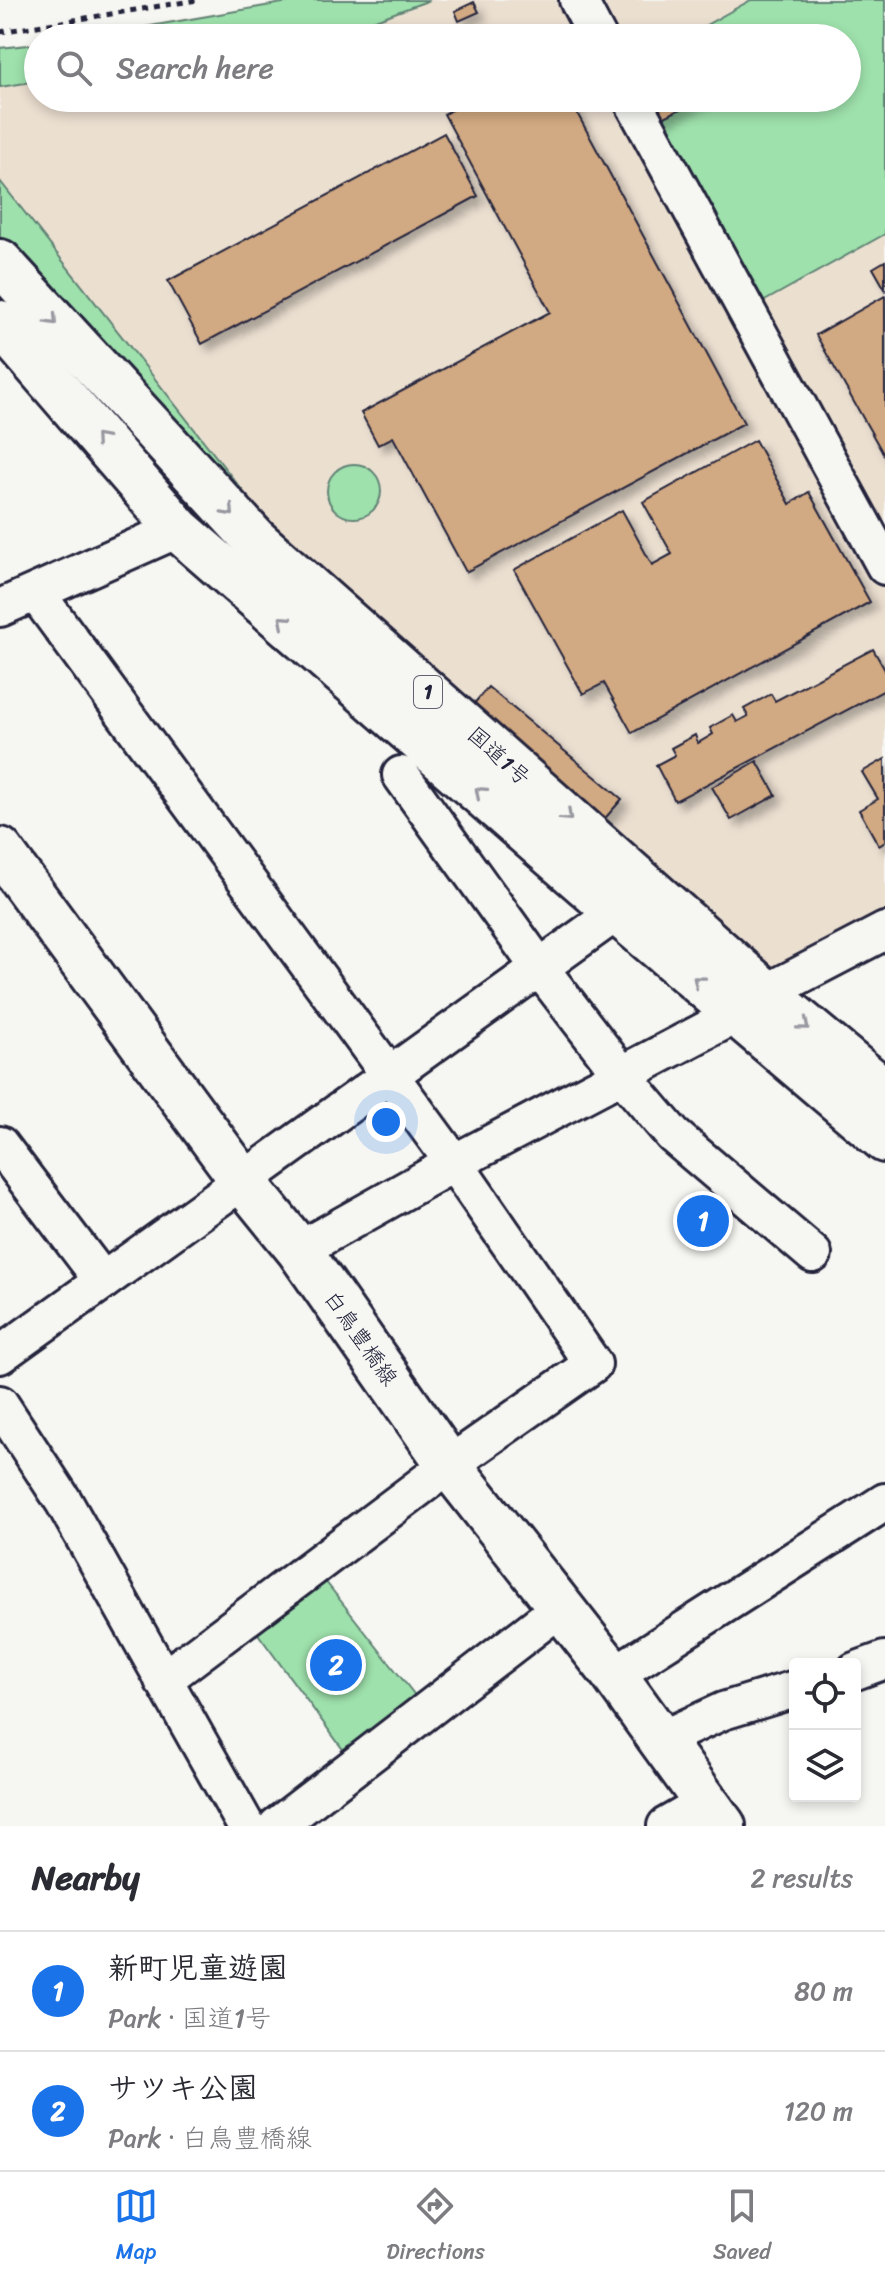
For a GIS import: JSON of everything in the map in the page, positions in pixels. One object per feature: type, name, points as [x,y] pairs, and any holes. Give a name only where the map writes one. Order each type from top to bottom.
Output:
[{"type":"main road","name":"国道1号","points":[[0,262],[255,540],[752,1003],[885,1140]]},
{"type":"main road","name":"国道1号","points":[[0,323],[178,529],[617,912],[885,1092]]},
{"type":"main road","name":"白鳥豊橋線","points":[[0,850],[243,1181],[299,1250],[449,1465],[614,1675],[714,1815]]},
{"type":"street","points":[[578,0],[591,24]]},
{"type":"street","points":[[639,112],[885,566]]},
{"type":"street","points":[[0,608],[178,529]]},
{"type":"street","points":[[36,593],[454,1163],[593,1364],[449,1465],[163,1680]]},
{"type":"street","points":[[401,775],[539,967],[622,1075],[673,1135],[813,1254]]},
{"type":"street","points":[[0,1355],[617,912]]},
{"type":"street","points":[[299,1250],[885,931]]},
{"type":"street","points":[[0,1145],[103,1281]]},
{"type":"street","points":[[4,1419],[64,1502],[246,1826]]},
{"type":"street","points":[[614,1675],[885,1502]]},
{"type":"street","points":[[277,1826],[560,1608]]},
{"type":"street","points":[[861,1669],[885,1660]]},
{"type":"street","points":[[662,1739],[723,1711],[789,1691]]},
{"type":"street","points":[[666,1826],[714,1815]]},
{"type":"path","points":[[49,24],[197,0]]},
{"type":"path","points":[[0,32],[24,28]]},
{"type":"shaded area","points":[[292,0],[885,0],[885,920],[774,978],[240,504],[0,238],[0,47],[24,44],[24,112],[861,112],[861,24],[154,24]]},
{"type":"green space","points":[[300,0],[430,0],[364,24],[162,24]]},
{"type":"green space","points":[[751,0],[885,0],[885,234],[761,303],[654,112],[861,112],[861,24],[708,24]]},
{"type":"green space","points":[[24,45],[24,83],[0,87],[0,48]]},
{"type":"green space","points":[[0,181],[253,504],[246,509],[0,237]]},
{"type":"green space","points":[[354,464],[373,472],[381,491],[373,510],[354,518],[335,510],[327,491],[335,472]]},
{"type":"green space","points":[[322,1577],[421,1703],[350,1759],[253,1627]]},
{"type":"building","points":[[474,2],[479,12],[459,21],[455,11]]},
{"type":"building","points":[[577,112],[744,423],[466,572],[393,437],[378,445],[361,413],[550,312],[444,114]]},
{"type":"building","points":[[655,112],[675,112],[659,120]]},
{"type":"building","points":[[444,133],[478,196],[202,344],[168,281]]},
{"type":"building","points":[[885,261],[885,289],[873,268]]},
{"type":"building","points":[[885,296],[885,457],[816,335]]},
{"type":"building","points":[[755,440],[790,504],[809,492],[870,602],[632,733],[604,683],[583,694],[514,570],[622,510],[652,565],[672,554],[643,502]]},
{"type":"building","points":[[873,649],[885,670],[885,690],[675,801],[656,765],[675,755],[671,748],[695,735],[698,743],[713,734],[710,728],[733,715],[737,722],[748,716],[744,709],[771,694],[775,701]]},
{"type":"building","points":[[488,687],[622,799],[600,824],[467,712]]},
{"type":"building","points":[[885,759],[885,842],[879,846],[859,810],[878,799],[862,772]]},
{"type":"building","points":[[757,761],[776,795],[731,820],[712,787]]},
{"type":"place","name":"新町児童遊園","points":[[703,1221]]},
{"type":"place","name":"サツキ公園","points":[[336,1665]]}]
